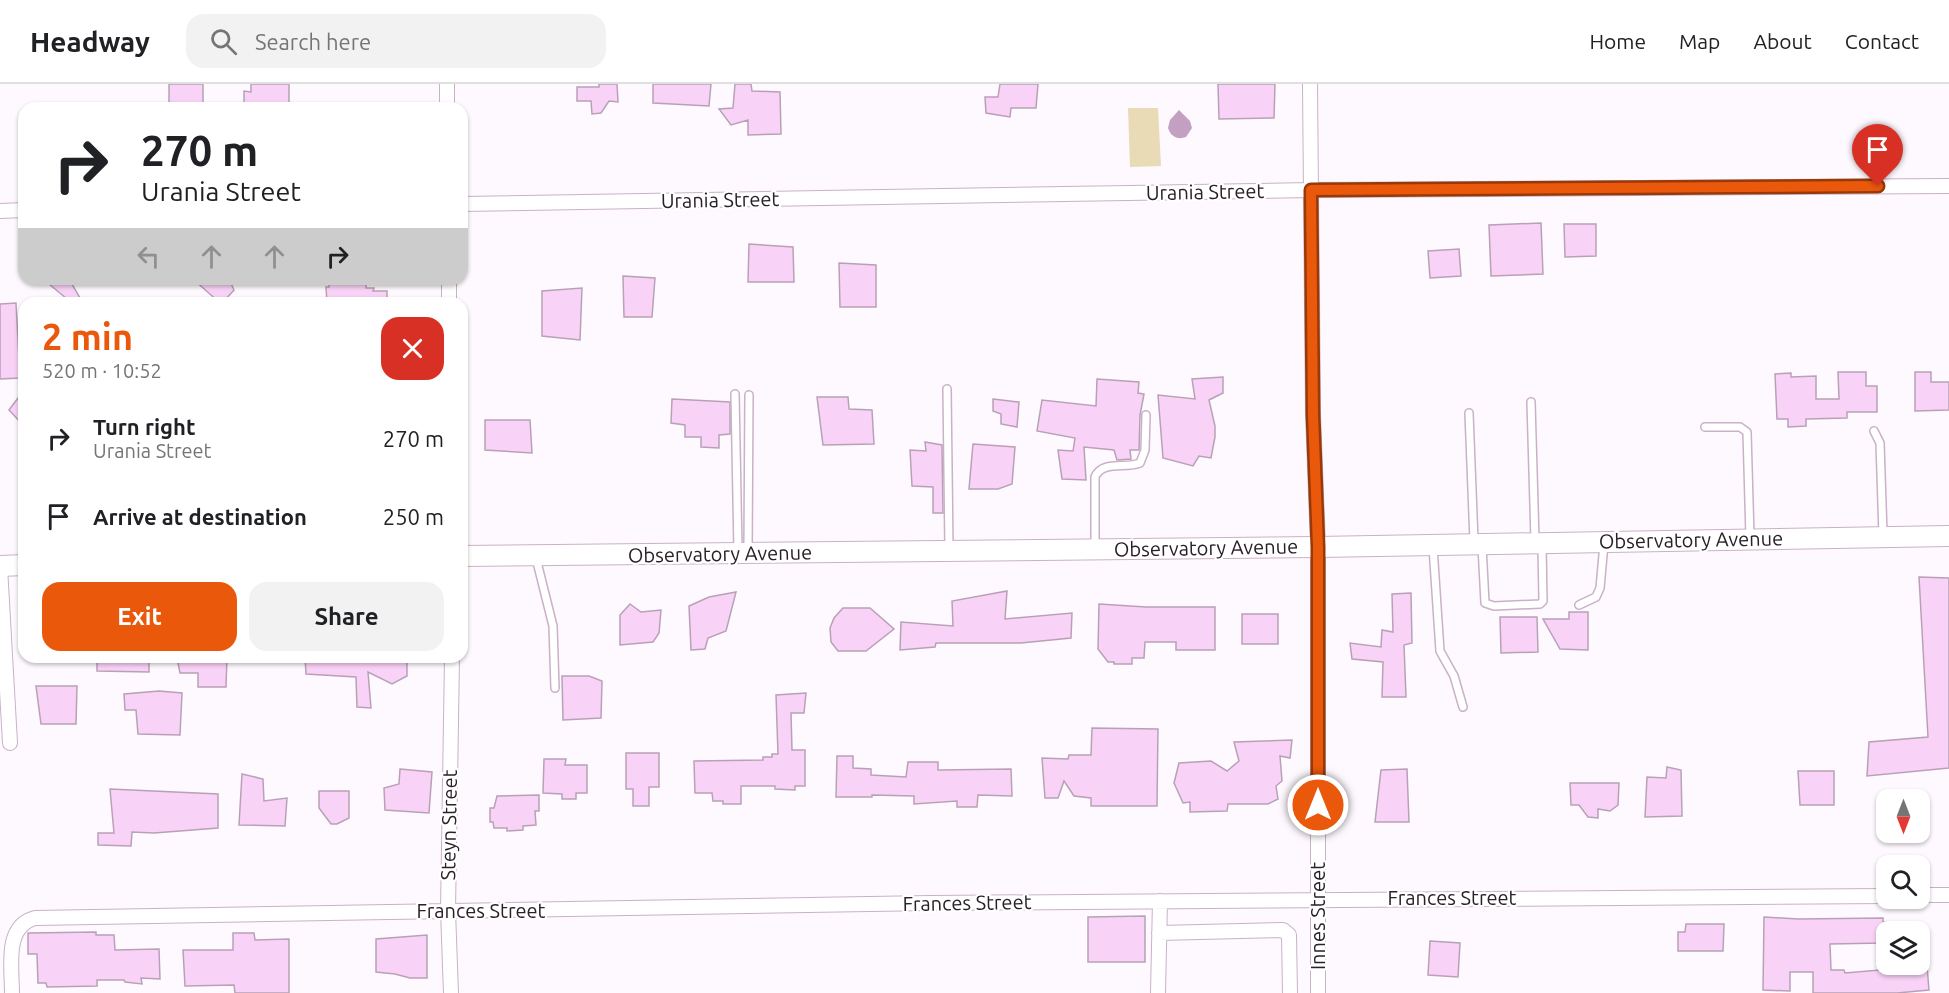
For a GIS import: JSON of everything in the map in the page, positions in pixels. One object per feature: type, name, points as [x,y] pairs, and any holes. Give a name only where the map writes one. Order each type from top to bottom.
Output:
[{"type":"main road","name":"Observatory Avenue","points":[[468,556],[1318,547],[1949,536]]},
{"type":"main road","points":[[0,566],[18,566]]},
{"type":"street","points":[[447,84],[447,102]]},
{"type":"street","name":"Innes Street","points":[[1310,84],[1313,414],[1318,547],[1318,993]]},
{"type":"street","name":"Urania Street","points":[[468,204],[1311,190],[1949,186]]},
{"type":"street","points":[[0,210],[18,210]]},
{"type":"street","points":[[0,566],[7,736]]},
{"type":"street","name":"Steyn Street","points":[[451,993],[448,910],[452,663]]},
{"type":"street","points":[[1930,896],[1949,895]]},
{"type":"street","name":"Frances Street","points":[[12,993],[14,935],[24,922],[35,918],[448,910],[1318,899],[1876,896]]},
{"type":"street","points":[[1158,993],[1160,901]]},
{"type":"street","points":[[1159,933],[1283,930],[1288,935],[1290,993]]},
{"type":"lane","points":[[947,389],[949,551]]},
{"type":"lane","points":[[735,394],[743,554]]},
{"type":"lane","points":[[743,554],[749,395]]},
{"type":"lane","points":[[1469,413],[1478,544],[1485,603],[1494,606],[1540,604],[1543,601],[1531,402]]},
{"type":"lane","points":[[1095,549],[1095,477],[1103,468],[1140,463],[1145,450],[1146,415]]},
{"type":"lane","points":[[1706,427],[1740,427],[1747,432],[1750,540]]},
{"type":"lane","points":[[1874,431],[1880,443],[1883,537]]},
{"type":"lane","points":[[1579,605],[1596,597],[1600,588],[1605,542]]},
{"type":"lane","points":[[1433,545],[1440,651],[1454,676],[1463,706]]},
{"type":"lane","points":[[535,556],[553,626],[555,688]]},
{"type":"shaded area","points":[[1128,108],[1158,108],[1161,166],[1130,167]]},
{"type":"shaded area","points":[[1179,110],[1190,121],[1192,128],[1186,137],[1180,138],[1173,136],[1168,128],[1170,120]]},
{"type":"building","points":[[169,84],[203,84],[203,102],[169,102]]},
{"type":"building","points":[[251,84],[289,84],[289,102],[244,102],[244,91],[251,92]]},
{"type":"building","points":[[599,84],[617,84],[618,102],[609,101],[601,113],[592,114],[591,101],[577,101],[577,87],[599,87]]},
{"type":"building","points":[[653,84],[711,84],[709,106],[653,103]]},
{"type":"building","points":[[735,84],[751,84],[752,91],[780,92],[781,134],[748,135],[748,120],[731,125],[719,109],[733,108]]},
{"type":"building","points":[[1000,84],[1038,84],[1036,108],[1011,108],[1010,117],[986,113],[985,97],[998,97]]},
{"type":"building","points":[[1218,84],[1275,84],[1274,118],[1219,119]]},
{"type":"building","points":[[1541,223],[1543,274],[1491,276],[1489,225]]},
{"type":"building","points":[[1564,224],[1596,224],[1596,256],[1565,257]]},
{"type":"building","points":[[749,244],[793,247],[794,282],[748,282]]},
{"type":"building","points":[[1459,249],[1461,276],[1430,278],[1428,251]]},
{"type":"building","points":[[839,263],[876,265],[876,307],[840,307]]},
{"type":"building","points":[[623,276],[655,278],[652,317],[624,317]]},
{"type":"building","points":[[50,285],[72,285],[80,297],[65,297]]},
{"type":"building","points":[[200,285],[232,285],[234,290],[228,297],[213,297]]},
{"type":"building","points":[[329,285],[366,285],[366,288],[374,288],[373,291],[387,291],[387,297],[327,297],[326,287]]},
{"type":"building","points":[[582,288],[580,340],[542,336],[542,291]]},
{"type":"building","points":[[16,303],[18,378],[0,379],[0,304]]},
{"type":"building","points":[[1838,372],[1866,372],[1866,386],[1877,386],[1877,412],[1847,412],[1847,418],[1806,419],[1806,426],[1788,427],[1788,419],[1777,419],[1775,374],[1791,373],[1791,377],[1816,376],[1816,399],[1839,399]]},
{"type":"building","points":[[1915,372],[1931,372],[1931,382],[1949,382],[1949,410],[1915,411]]},
{"type":"building","points":[[1223,377],[1223,393],[1209,400],[1215,426],[1211,458],[1199,456],[1193,466],[1163,458],[1158,395],[1195,399],[1192,379]]},
{"type":"building","points":[[1097,379],[1139,382],[1138,393],[1144,394],[1140,415],[1139,450],[1130,450],[1131,459],[1117,460],[1114,450],[1084,447],[1086,480],[1062,479],[1058,450],[1073,451],[1075,438],[1037,431],[1042,400],[1096,406]]},
{"type":"building","points":[[817,397],[848,397],[849,409],[872,410],[874,444],[823,445]]},
{"type":"building","points":[[18,398],[18,420],[9,410]]},
{"type":"building","points":[[672,399],[730,402],[730,434],[719,435],[719,448],[701,447],[701,437],[685,437],[685,425],[671,423]]},
{"type":"building","points":[[993,399],[1019,402],[1017,427],[1001,424],[1001,414],[993,411]]},
{"type":"building","points":[[485,420],[530,420],[532,453],[485,450]]},
{"type":"building","points":[[925,442],[942,445],[943,513],[933,513],[933,487],[912,486],[910,450],[926,451]]},
{"type":"building","points":[[973,444],[1015,447],[1012,484],[998,489],[969,489]]},
{"type":"building","points":[[1919,577],[1949,578],[1949,768],[1867,776],[1869,742],[1928,737]]},
{"type":"building","points":[[1007,591],[1005,619],[1072,613],[1071,638],[1021,643],[936,643],[935,647],[900,650],[901,622],[953,626],[952,601]]},
{"type":"building","points":[[736,592],[726,631],[708,638],[705,649],[691,650],[689,606],[709,597]]},
{"type":"building","points":[[1411,593],[1412,643],[1404,645],[1406,697],[1382,697],[1383,662],[1352,659],[1350,643],[1381,647],[1382,630],[1393,632],[1392,594]]},
{"type":"building","points":[[630,604],[641,612],[661,610],[659,633],[653,642],[620,645],[620,615]]},
{"type":"building","points":[[1099,604],[1215,607],[1215,650],[1176,650],[1176,642],[1145,642],[1144,658],[1132,658],[1132,664],[1108,662],[1098,649]]},
{"type":"building","points":[[843,608],[870,608],[894,629],[866,651],[838,651],[831,642],[830,628],[834,618]]},
{"type":"building","points":[[1569,612],[1588,612],[1588,650],[1560,649],[1543,619],[1569,619]]},
{"type":"building","points":[[1242,614],[1278,614],[1278,644],[1242,644]]},
{"type":"building","points":[[1500,617],[1537,617],[1538,652],[1501,653]]},
{"type":"building","points":[[97,663],[149,663],[149,672],[97,671]]},
{"type":"building","points":[[178,663],[227,663],[226,687],[198,687],[198,673],[180,673]]},
{"type":"building","points":[[305,663],[407,663],[407,676],[392,684],[368,672],[371,708],[357,707],[356,677],[306,674]]},
{"type":"building","points":[[562,676],[589,676],[602,681],[601,718],[563,720]]},
{"type":"building","points":[[36,686],[77,686],[76,724],[41,724]]},
{"type":"building","points":[[159,691],[182,693],[180,735],[138,734],[136,710],[125,710],[124,694]]},
{"type":"building","points":[[806,693],[804,713],[791,713],[792,750],[805,750],[805,786],[795,786],[795,790],[775,789],[775,786],[741,786],[741,804],[723,804],[723,801],[713,801],[712,793],[695,793],[694,761],[763,760],[763,757],[778,754],[776,695]]},
{"type":"building","points":[[1092,728],[1158,729],[1157,806],[1091,806],[1091,798],[1074,796],[1064,781],[1058,798],[1045,798],[1042,758],[1068,759],[1069,755],[1091,755]]},
{"type":"building","points":[[1292,740],[1290,758],[1280,756],[1282,781],[1276,786],[1278,799],[1268,804],[1228,804],[1227,811],[1190,812],[1190,802],[1183,803],[1174,783],[1179,763],[1211,761],[1227,771],[1239,761],[1234,742]]},
{"type":"building","points":[[626,753],[659,753],[659,787],[649,787],[649,806],[633,806],[633,789],[626,789]]},
{"type":"building","points":[[837,756],[853,756],[853,768],[871,769],[871,775],[906,777],[908,762],[938,762],[938,770],[1011,769],[1012,796],[978,795],[977,807],[957,807],[957,801],[914,804],[914,796],[836,797]]},
{"type":"building","points":[[544,759],[566,759],[565,765],[587,765],[587,793],[576,793],[576,799],[562,799],[562,794],[543,793]]},
{"type":"building","points":[[1667,767],[1681,770],[1682,816],[1645,817],[1647,777],[1666,778]]},
{"type":"building","points":[[400,769],[432,772],[429,813],[385,810],[384,788],[399,784]]},
{"type":"building","points":[[1407,769],[1409,822],[1375,822],[1381,770]]},
{"type":"building","points":[[1798,771],[1834,771],[1834,805],[1800,805]]},
{"type":"building","points":[[242,774],[263,779],[264,801],[287,798],[285,826],[239,825]]},
{"type":"building","points":[[1570,783],[1619,783],[1618,805],[1610,811],[1598,809],[1598,818],[1588,817],[1579,805],[1571,805]]},
{"type":"building","points":[[110,789],[218,794],[218,828],[154,833],[132,832],[131,846],[98,845],[98,833],[114,833]]},
{"type":"building","points":[[319,791],[349,791],[349,818],[337,824],[331,824],[319,808]]},
{"type":"building","points":[[539,795],[539,811],[535,811],[536,825],[523,826],[523,830],[507,831],[507,828],[494,828],[493,822],[490,822],[490,808],[494,808],[497,796]]},
{"type":"building","points":[[1145,916],[1145,962],[1088,962],[1088,917]]},
{"type":"building","points":[[1764,917],[1883,918],[1883,921],[1876,921],[1876,943],[1830,944],[1831,970],[1844,970],[1845,973],[1876,970],[1876,975],[1928,975],[1929,990],[1897,993],[1813,993],[1813,972],[1790,972],[1790,991],[1763,990]]},
{"type":"building","points":[[1686,924],[1724,924],[1723,951],[1678,951],[1678,932],[1685,932]]},
{"type":"building","points":[[96,932],[96,935],[114,935],[115,950],[159,949],[160,979],[141,978],[142,984],[124,980],[97,980],[97,986],[47,987],[46,983],[38,983],[37,954],[28,954],[28,933]]},
{"type":"building","points":[[233,933],[254,933],[255,940],[289,939],[289,993],[235,993],[234,985],[185,986],[183,950],[233,950]]},
{"type":"building","points":[[427,935],[427,978],[410,978],[376,972],[376,939]]},
{"type":"building","points":[[1430,941],[1460,943],[1458,977],[1428,975]]},
{"type":"route","points":[[1318,805],[1318,547],[1313,414],[1311,190],[1878,186]]}]
